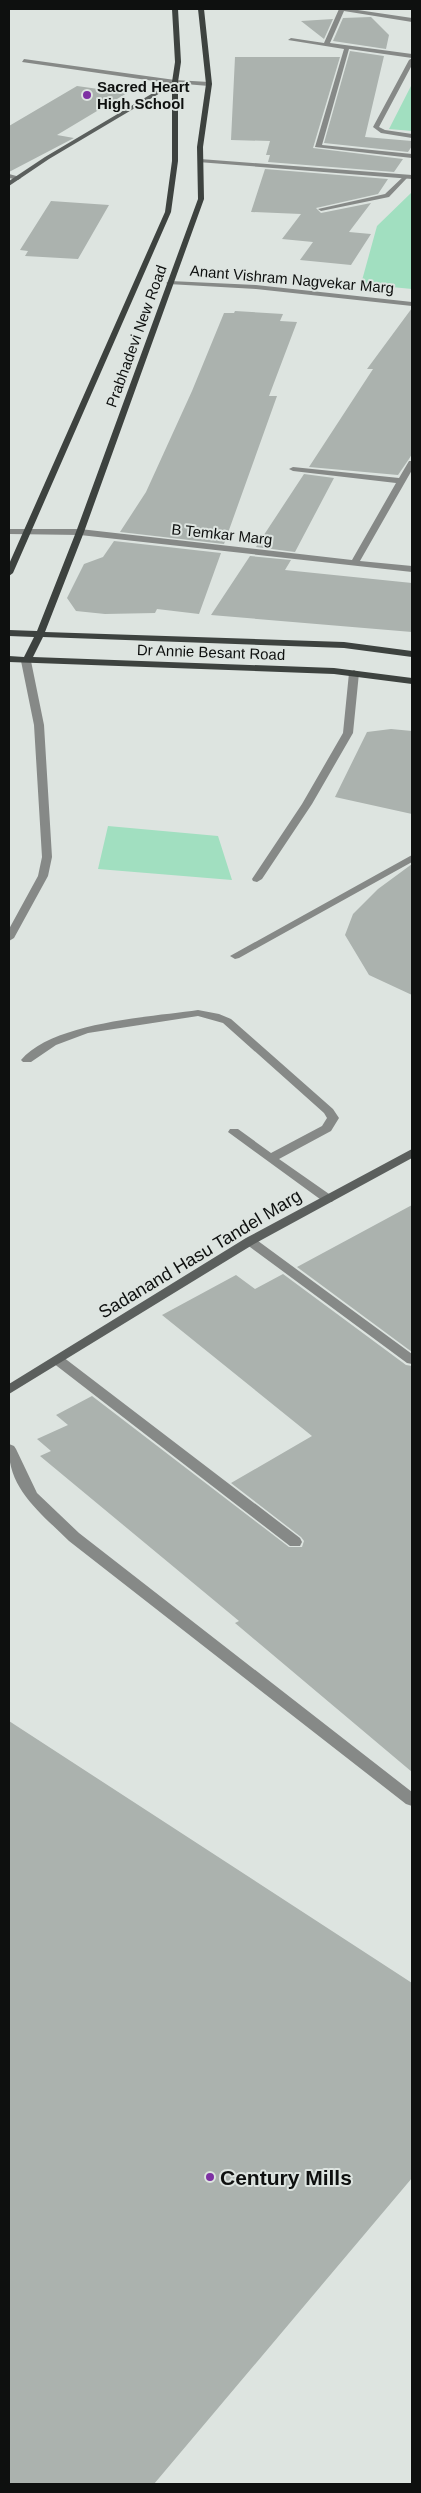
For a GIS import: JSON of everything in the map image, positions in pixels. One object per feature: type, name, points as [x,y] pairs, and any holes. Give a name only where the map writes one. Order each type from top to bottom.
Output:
[{"type":"main road","name":"Prabhadevi New Road","points":[[9,573],[168,212],[175,161],[175,82],[178,62],[175,9]]},
{"type":"main road","name":"Prabhadevi New Road","points":[[26,660],[40,634],[80,532],[200,199],[200,161],[208,84],[201,9]]},
{"type":"main road","name":"Dr Annie Besant Road","points":[[9,633],[344,645],[412,654]]},
{"type":"main road","name":"Dr Annie Besant Road","points":[[9,659],[354,674],[412,681]]},
{"type":"street","points":[[326,45],[342,9],[412,20]]},
{"type":"street","points":[[291,40],[412,58],[376,127],[383,132],[412,136]]},
{"type":"street","points":[[347,48],[318,147],[412,156]]},
{"type":"street","points":[[24,61],[175,82],[208,84]]},
{"type":"street","points":[[9,184],[175,82]]},
{"type":"street","points":[[200,161],[298,167],[408,177]]},
{"type":"street","points":[[9,176],[18,178]]},
{"type":"street","points":[[321,209],[387,196],[408,177]]},
{"type":"street","name":"Anant Vishram Nagvekar Marg","points":[[170,283],[256,287],[412,304]]},
{"type":"street","points":[[355,562],[412,463]]},
{"type":"street","points":[[293,469],[402,481]]},
{"type":"street","name":"B Temkar Marg","points":[[9,532],[80,532],[412,568]]},
{"type":"street","points":[[9,938],[43,876],[47,857],[39,725],[27,673],[26,660]]},
{"type":"street","points":[[257,879],[307,804],[348,733],[354,674]]},
{"type":"street","points":[[236,956],[412,858]]},
{"type":"street","points":[[27,1060],[52,1043],[86,1030],[198,1014],[216,1016],[227,1021],[329,1111],[333,1118],[327,1128],[270,1158]]},
{"type":"street","points":[[234,1132],[328,1199]]},
{"type":"street","name":"Sadanand Hasu Tandel Marg","points":[[9,1390],[250,1241],[412,1153]]},
{"type":"street","points":[[250,1241],[412,1360]]},
{"type":"street","points":[[58,1360],[295,1542]]},
{"type":"street","points":[[9,1449],[31,1496],[74,1537],[411,1798]]},
{"type":"green space","points":[[412,84],[412,131],[389,129]]},
{"type":"green space","points":[[412,192],[412,289],[361,284],[377,226]]},
{"type":"green space","points":[[108,826],[218,836],[232,880],[98,869]]},
{"type":"building","points":[[371,17],[389,35],[386,49],[333,41],[343,18]]},
{"type":"building","points":[[333,19],[324,39],[301,21]]},
{"type":"building","points":[[350,51],[384,56],[365,137],[412,141],[412,146],[408,152],[324,143]]},
{"type":"building","points":[[235,57],[340,57],[313,148],[403,159],[394,172],[268,162],[270,155],[266,155],[270,141],[231,140]]},
{"type":"building","points":[[77,86],[127,93],[57,135],[74,138],[9,172],[9,126]]},
{"type":"building","points":[[265,169],[388,179],[378,194],[316,208],[321,213],[371,203],[349,232],[371,234],[351,265],[300,260],[313,242],[282,239],[301,214],[251,212]]},
{"type":"building","points":[[51,201],[109,205],[78,259],[25,256],[28,251],[20,250]]},
{"type":"building","points":[[412,308],[412,454],[409,459],[398,475],[309,467],[373,369],[367,369]]},
{"type":"building","points":[[235,311],[283,314],[280,321],[297,322],[269,396],[277,396],[224,544],[120,532],[146,492],[192,391],[224,313],[234,313]]},
{"type":"building","points":[[304,474],[334,478],[295,552],[256,547]]},
{"type":"building","points":[[114,541],[221,553],[199,614],[157,609],[155,613],[105,614],[76,611],[67,598],[84,564],[103,557]]},
{"type":"building","points":[[250,556],[291,560],[285,570],[412,583],[412,632],[211,615]]},
{"type":"building","points":[[391,729],[412,731],[412,814],[335,797],[367,732]]},
{"type":"building","points":[[412,864],[412,995],[369,975],[345,935],[353,914],[378,889]]},
{"type":"building","points":[[412,1205],[412,1352],[297,1267]]},
{"type":"building","points":[[283,1274],[406,1365],[412,1366],[412,1772],[235,1623],[239,1621],[40,1456],[51,1451],[37,1439],[68,1425],[56,1415],[92,1396],[289,1547],[302,1547],[304,1541],[301,1537],[231,1483],[312,1436],[162,1315],[236,1275],[255,1289]]},
{"type":"building","name":"Century Mills","points":[[9,1721],[412,1983],[412,2178],[154,2484],[9,2484]]},
{"type":"place","name":"Sacred Heart High School","points":[[87,95]]},
{"type":"place","name":"Century Mills","points":[[210,2177]]}]
